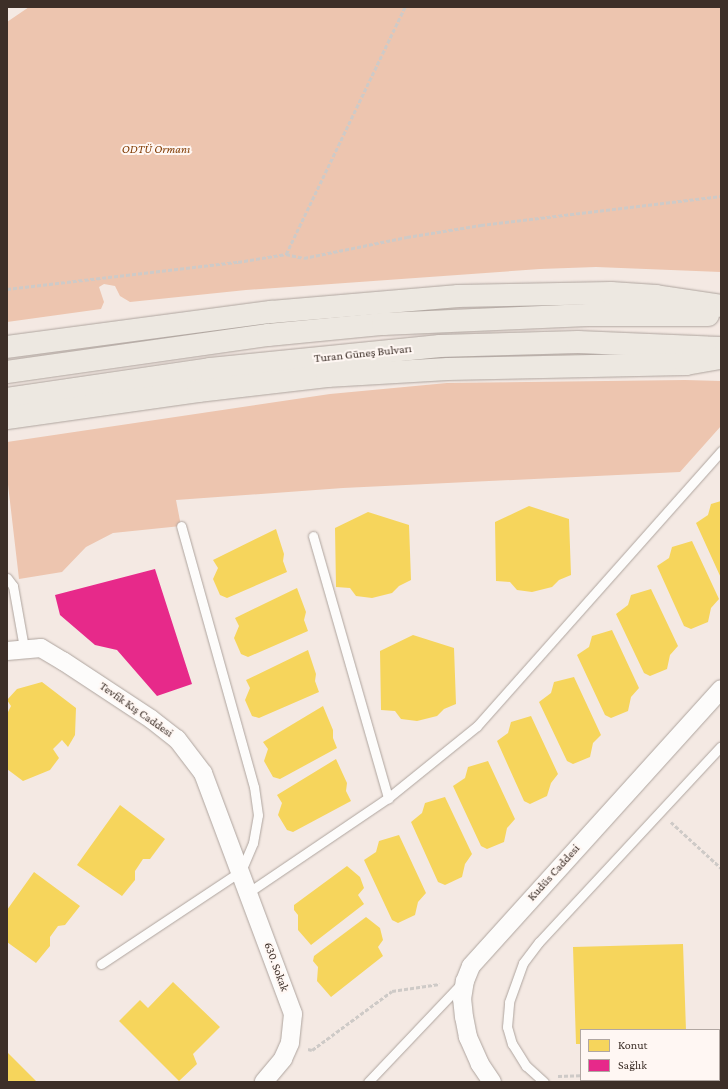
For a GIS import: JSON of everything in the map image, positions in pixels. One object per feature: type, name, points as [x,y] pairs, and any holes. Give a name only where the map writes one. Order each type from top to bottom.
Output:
[{"type":"main road","points":[[7,347],[263,312],[458,296],[611,293],[656,296],[721,306]]},
{"type":"main road","points":[[7,372],[268,335],[383,324],[588,315],[721,315]]},
{"type":"main road","name":"Turan Güneş Bulvarı","points":[[7,399],[210,369],[440,346],[578,342],[721,348]]},
{"type":"main road","points":[[7,418],[198,390],[327,376],[448,369],[686,364],[721,358]]},
{"type":"street","name":"Tevfik Kış Caddesi","points":[[15,650],[41,648],[64,661],[151,719],[177,739],[202,773],[249,892]]},
{"type":"street","name":"Kudüs Caddesi","points":[[492,1082],[480,1064],[468,1037],[462,999],[465,981],[471,966],[721,689]]},
{"type":"street","name":"630. Sokak","points":[[249,892],[293,1014],[294,1026],[290,1043],[283,1059],[264,1082]]},
{"type":"lane","points":[[249,892],[388,798],[477,726],[721,451]]},
{"type":"lane","points":[[101,964],[241,871],[253,843],[258,815],[254,787],[181,526]]},
{"type":"lane","points":[[313,536],[388,798]]},
{"type":"lane","points":[[7,578],[13,586],[15,650]]},
{"type":"lane","points":[[544,1082],[526,1066],[512,1044],[507,1027],[509,1002],[523,963],[539,942],[659,811],[721,746]]},
{"type":"lane","points":[[368,1082],[465,981]]},
{"type":"path","points":[[286,254],[406,7]]},
{"type":"path","points":[[7,289],[238,262],[286,254],[304,258],[407,237],[481,225],[721,196]]},
{"type":"path","points":[[659,811],[721,868]]},
{"type":"path","points":[[290,1043],[312,1050],[392,991],[465,981]]},
{"type":"green space","name":"ODTÜ Ormanı","points":[[29,7],[721,7],[721,272],[596,267],[540,269],[246,290],[130,302],[120,296],[115,286],[104,284],[99,287],[104,302],[101,309],[7,322],[7,22]]},
{"type":"green space","points":[[685,380],[721,381],[721,426],[680,472],[343,488],[176,500],[181,526],[113,533],[86,547],[62,572],[19,579],[7,476],[7,442],[330,394],[447,383]]},
{"type":"building: Konut","points":[[721,501],[721,578],[696,523],[708,515],[711,504]]},
{"type":"building: Konut","points":[[529,506],[569,519],[571,575],[559,580],[552,587],[532,592],[517,590],[510,582],[496,581],[495,522]]},
{"type":"building: Konut","points":[[368,512],[409,525],[411,580],[399,586],[392,593],[372,598],[356,596],[350,588],[336,587],[335,528]]},
{"type":"building: Konut","points":[[276,529],[284,554],[283,561],[287,572],[227,598],[220,595],[213,579],[218,568],[213,560]]},
{"type":"building: Konut","points":[[692,541],[719,599],[711,608],[708,622],[691,629],[684,626],[657,566],[669,558],[672,547]]},
{"type":"building: Konut","points":[[297,588],[306,612],[304,620],[308,631],[248,657],[241,654],[234,638],[239,626],[235,618]]},
{"type":"building: Konut","points":[[651,589],[678,646],[670,655],[667,669],[650,676],[644,673],[616,614],[628,605],[631,595]]},
{"type":"building: Konut","points":[[612,630],[639,688],[631,697],[628,711],[611,718],[605,715],[577,655],[589,647],[592,636]]},
{"type":"building: Konut","points":[[413,635],[454,648],[456,704],[444,709],[437,716],[417,721],[401,719],[395,711],[381,710],[380,651]]},
{"type":"building: Konut","points":[[308,650],[316,674],[315,681],[319,692],[259,718],[252,716],[245,700],[250,688],[246,680]]},
{"type":"building: Konut","points":[[574,677],[601,735],[593,743],[590,757],[573,764],[567,761],[539,702],[551,693],[554,682]]},
{"type":"building: Konut","points":[[42,682],[76,708],[75,735],[68,747],[62,740],[53,749],[59,758],[50,770],[23,781],[7,769],[7,714],[11,706],[7,700],[17,689]]},
{"type":"building: Konut","points":[[323,706],[333,730],[333,738],[337,748],[280,779],[273,777],[264,761],[268,749],[263,742]]},
{"type":"building: Konut","points":[[531,716],[558,774],[551,783],[547,796],[530,804],[524,801],[497,741],[508,733],[511,722]]},
{"type":"building: Konut","points":[[336,759],[347,783],[346,791],[351,801],[293,832],[287,830],[278,815],[282,803],[277,795]]},
{"type":"building: Konut","points":[[488,761],[515,819],[507,828],[504,842],[487,849],[481,846],[453,786],[465,778],[468,767]]},
{"type":"building: Konut","points":[[445,797],[472,854],[465,864],[462,877],[445,885],[438,882],[411,822],[422,813],[425,803]]},
{"type":"building: Konut","points":[[120,805],[165,839],[150,859],[143,859],[135,871],[135,880],[122,896],[77,865]]},
{"type":"building: Konut","points":[[399,835],[426,893],[418,902],[415,915],[398,923],[392,920],[364,860],[376,852],[379,841]]},
{"type":"building: Konut","points":[[347,866],[360,877],[364,888],[358,895],[364,904],[311,945],[298,930],[298,915],[294,910],[294,905]]},
{"type":"building: Konut","points":[[34,872],[80,906],[65,925],[58,926],[50,937],[50,946],[36,963],[7,942],[7,910]]},
{"type":"building: Konut","points":[[366,917],[380,928],[383,940],[378,947],[383,956],[331,997],[317,981],[318,967],[313,961],[314,956]]},
{"type":"building: Konut","points":[[683,944],[686,1029],[580,1029],[580,1044],[576,1044],[573,947]]},
{"type":"building: Konut","points":[[173,982],[220,1027],[193,1054],[197,1064],[179,1081],[119,1021],[140,1000],[148,1008]]},
{"type":"building: Konut","points":[[7,1052],[37,1082],[7,1082]]},
{"type":"building: Sağlık","points":[[155,569],[192,684],[157,696],[117,650],[95,645],[60,615],[55,595]]}]
